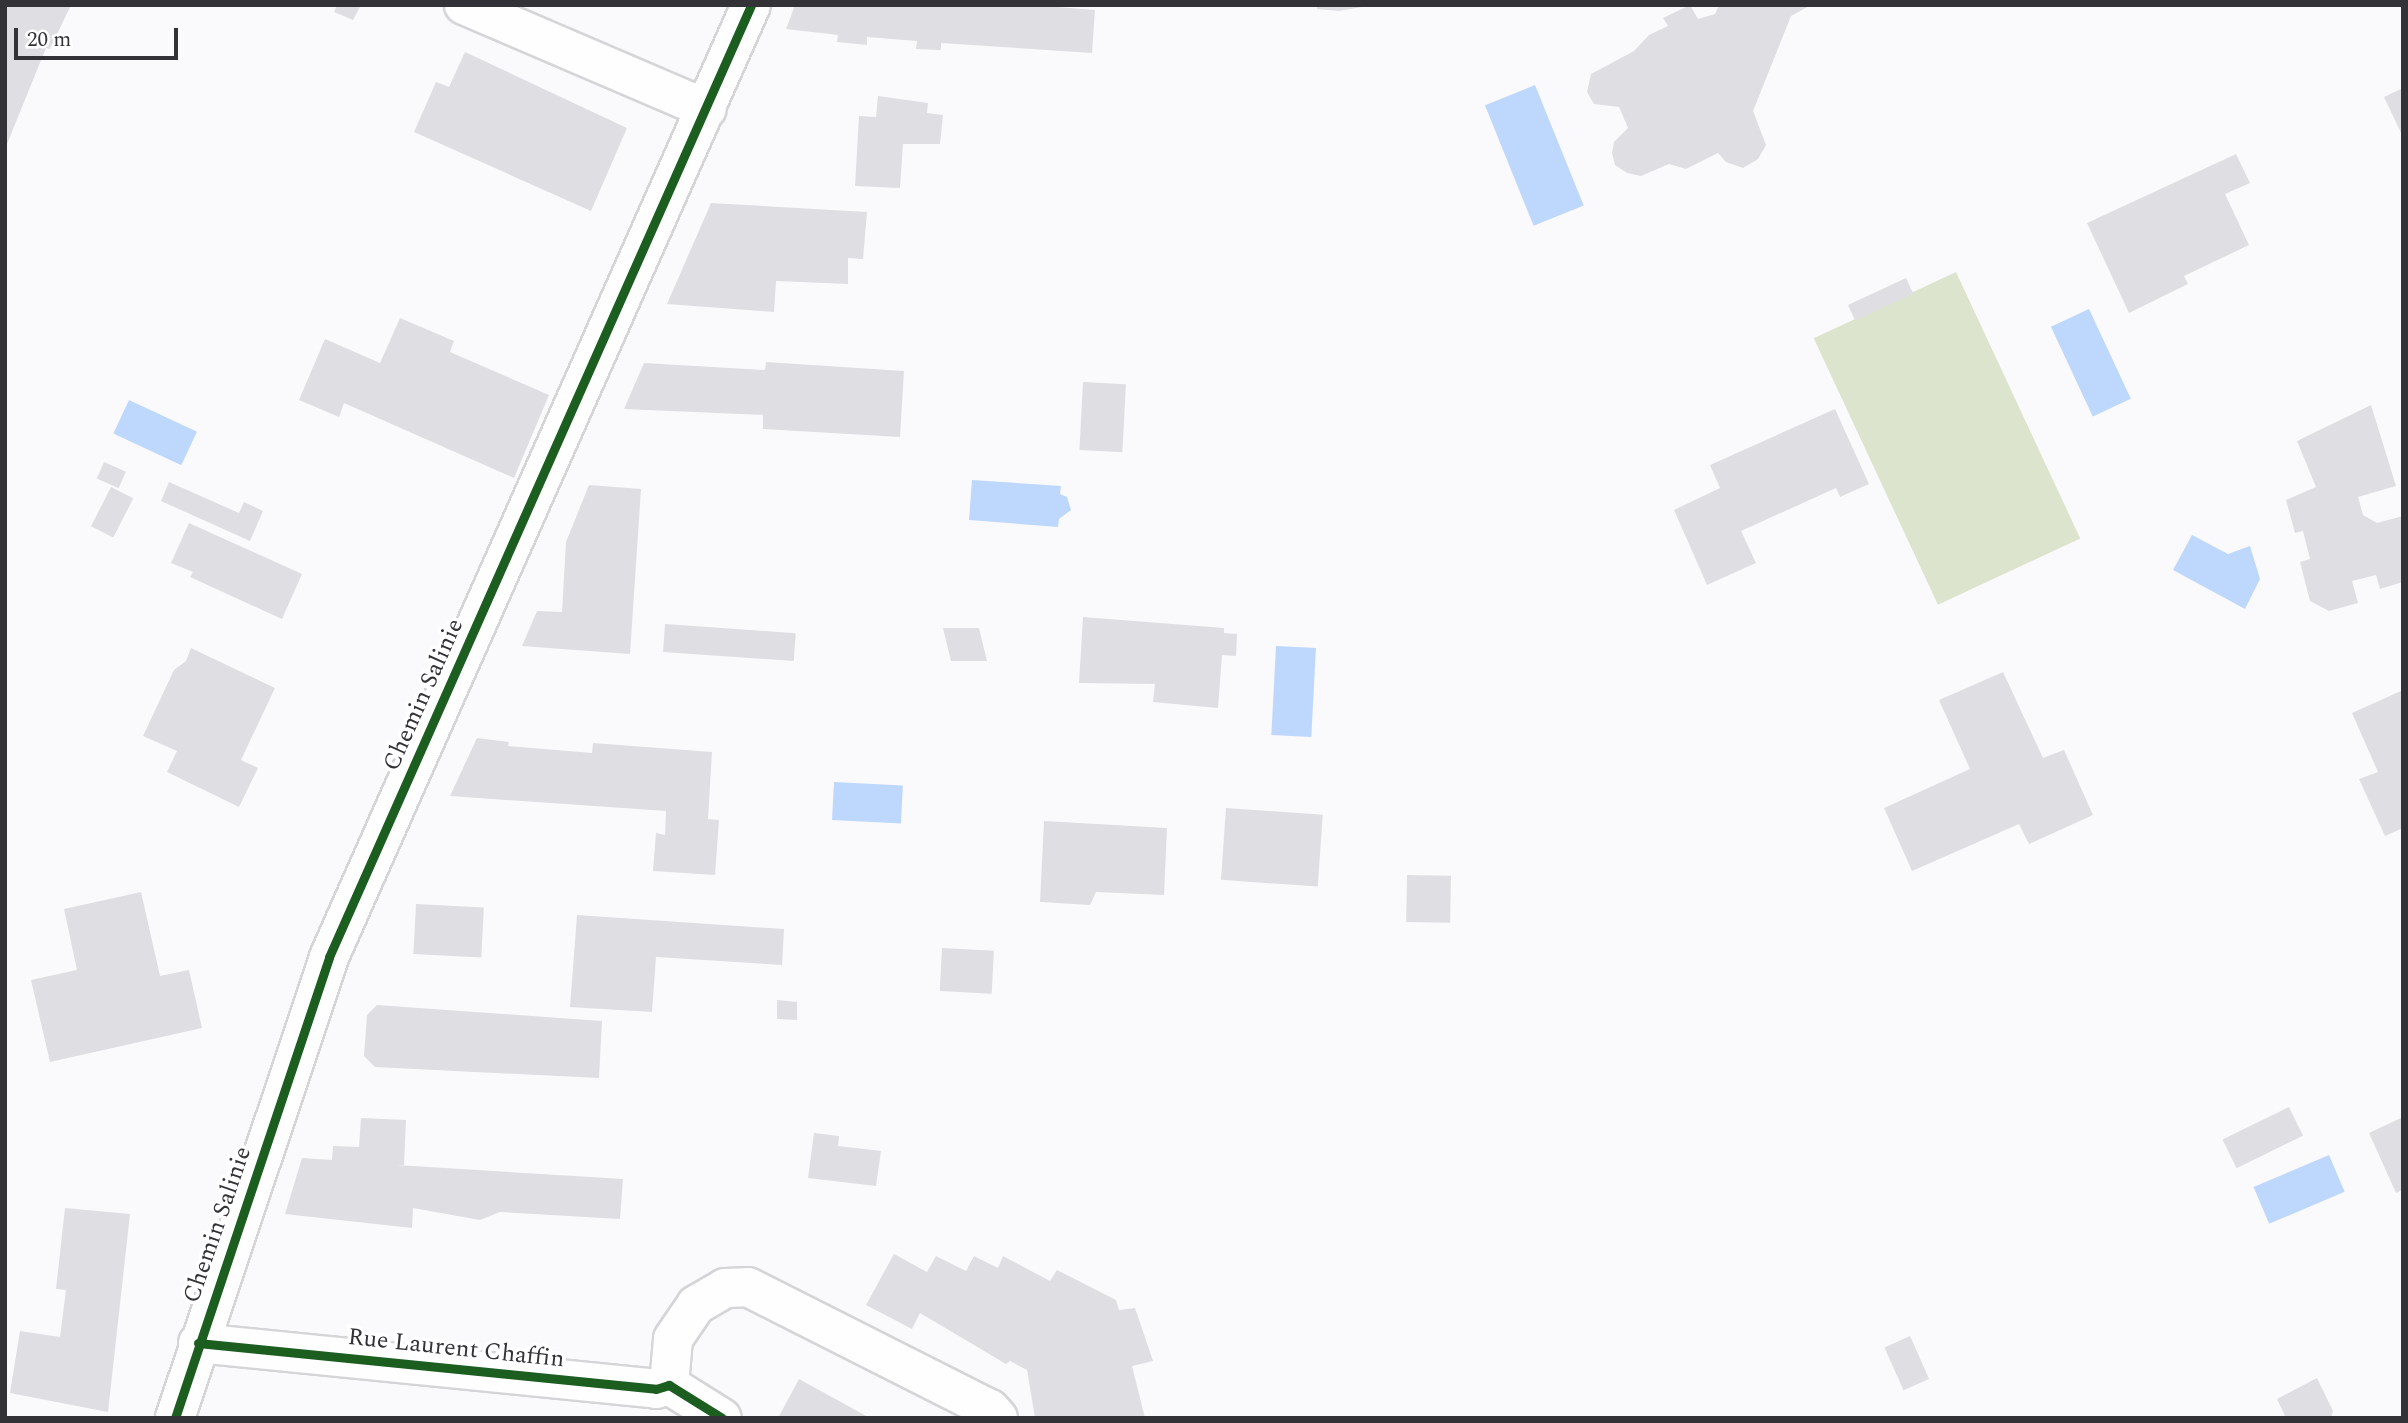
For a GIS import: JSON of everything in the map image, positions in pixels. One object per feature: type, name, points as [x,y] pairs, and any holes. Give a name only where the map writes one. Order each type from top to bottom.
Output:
[{"type":"street","points":[[464,5],[707,109]]},
{"type":"street","name":"Chemin Salinie","points":[[175,1418],[329,957],[751,5]]},
{"type":"street","points":[[710,1414],[669,1385],[673,1339],[696,1304],[725,1288],[748,1287],[990,1409],[998,1418]]},
{"type":"street","name":"Rue Laurent Chaffin","points":[[198,1343],[656,1388],[669,1385]]},
{"type":"green space","points":[[1956,272],[2080,538],[1938,605],[1814,338]]},
{"type":"water","points":[[1535,85],[1584,206],[1534,226],[1485,105]]},
{"type":"water","points":[[2089,309],[2131,399],[2093,416],[2051,327]]},
{"type":"water","points":[[129,400],[197,432],[181,465],[113,434]]},
{"type":"water","points":[[972,480],[1061,486],[1060,494],[1067,497],[1071,510],[1059,519],[1058,527],[969,520]]},
{"type":"water","points":[[2192,535],[2228,554],[2250,546],[2260,579],[2245,609],[2173,570]]},
{"type":"water","points":[[1276,646],[1316,648],[1311,737],[1271,735]]},
{"type":"water","points":[[834,782],[903,786],[901,824],[832,820]]},
{"type":"water","points":[[2329,1155],[2345,1192],[2269,1224],[2254,1187]]},
{"type":"building","points":[[5,5],[71,5],[50,49],[46,48],[5,149]]},
{"type":"building","points":[[337,5],[361,5],[353,20],[334,12]]},
{"type":"building","points":[[795,5],[1032,5],[1095,10],[1092,53],[941,43],[941,50],[916,49],[917,41],[867,37],[867,45],[837,42],[838,35],[786,29]]},
{"type":"building","points":[[1317,5],[1362,7],[1339,11],[1317,9]]},
{"type":"building","points":[[1690,5],[1698,19],[1715,14],[1719,5],[1811,5],[1791,16],[1753,111],[1766,145],[1758,159],[1743,168],[1726,162],[1718,153],[1686,169],[1669,164],[1641,176],[1627,173],[1615,165],[1612,153],[1614,142],[1628,128],[1619,107],[1594,104],[1587,92],[1591,74],[1634,51],[1649,35],[1668,26],[1663,18]]},
{"type":"building","points":[[465,52],[627,128],[591,211],[414,132],[436,82],[449,87]]},
{"type":"building","points":[[2403,88],[2403,137],[2384,97]]},
{"type":"building","points":[[878,96],[928,103],[927,113],[943,115],[940,144],[903,144],[900,188],[855,186],[859,116],[876,117]]},
{"type":"building","points":[[2236,154],[2250,183],[2225,194],[2249,245],[2184,276],[2188,284],[2129,313],[2087,223]]},
{"type":"building","points":[[711,203],[867,212],[863,259],[848,258],[848,284],[776,281],[774,312],[667,304]]},
{"type":"building","points":[[1906,278],[1913,293],[1855,320],[1848,305]]},
{"type":"building","points":[[400,318],[454,341],[450,352],[549,395],[514,478],[344,403],[339,417],[299,400],[325,339],[380,363]]},
{"type":"building","points":[[766,362],[904,371],[900,437],[763,429],[763,415],[624,409],[644,363],[765,370]]},
{"type":"building","points":[[1083,382],[1126,384],[1122,452],[1079,450]]},
{"type":"building","points":[[2371,405],[2396,486],[2358,497],[2363,515],[2377,523],[2403,516],[2403,582],[2380,589],[2376,575],[2352,581],[2358,603],[2329,611],[2310,601],[2300,562],[2310,559],[2303,531],[2295,533],[2286,500],[2316,487],[2297,441]]},
{"type":"building","points":[[1835,409],[1869,484],[1840,497],[1836,488],[1741,531],[1756,563],[1707,585],[1674,510],[1720,488],[1710,465]]},
{"type":"building","points":[[104,462],[126,472],[119,488],[97,478]]},
{"type":"building","points":[[169,482],[239,513],[244,502],[263,511],[250,541],[161,501]]},
{"type":"building","points":[[589,485],[641,489],[630,654],[522,646],[537,611],[562,612],[566,542]]},
{"type":"building","points":[[111,487],[133,498],[113,538],[91,526]]},
{"type":"building","points":[[189,523],[302,574],[282,619],[190,577],[193,572],[171,563]]},
{"type":"building","points":[[1083,617],[1224,628],[1224,633],[1237,634],[1236,656],[1222,655],[1218,708],[1153,702],[1155,684],[1079,683]]},
{"type":"building","points":[[665,624],[796,633],[794,661],[663,652]]},
{"type":"building","points":[[943,628],[979,628],[987,661],[951,661]]},
{"type":"building","points":[[191,648],[275,688],[241,760],[258,768],[239,807],[167,772],[177,751],[143,736],[174,670],[186,661]]},
{"type":"building","points":[[2003,672],[2043,758],[2064,750],[2093,815],[2029,844],[2019,824],[1912,871],[1884,808],[1970,769],[1939,700]]},
{"type":"building","points":[[2403,690],[2403,828],[2385,836],[2359,779],[2378,772],[2352,713]]},
{"type":"building","points":[[477,738],[509,742],[508,746],[592,753],[593,743],[712,752],[708,819],[719,820],[715,875],[653,871],[656,833],[665,835],[666,811],[450,796]]},
{"type":"building","points":[[1226,808],[1323,815],[1318,887],[1221,880]]},
{"type":"building","points":[[1044,821],[1167,828],[1164,895],[1096,892],[1090,905],[1040,902]]},
{"type":"building","points":[[1407,875],[1451,876],[1450,923],[1406,922]]},
{"type":"building","points":[[141,892],[160,976],[189,970],[202,1028],[50,1062],[31,980],[77,970],[64,909]]},
{"type":"building","points":[[416,904],[484,908],[481,957],[413,954]]},
{"type":"building","points":[[577,915],[784,929],[782,965],[656,957],[652,1012],[570,1007]]},
{"type":"building","points":[[942,948],[994,951],[992,994],[940,991]]},
{"type":"building","points":[[777,1000],[797,1002],[797,1020],[777,1019]]},
{"type":"building","points":[[377,1005],[602,1021],[599,1078],[375,1067],[364,1056],[367,1015]]},
{"type":"building","points":[[2289,1107],[2303,1136],[2237,1168],[2222,1139]]},
{"type":"building","points":[[2403,1117],[2403,1190],[2396,1193],[2369,1133]]},
{"type":"building","points":[[361,1118],[406,1120],[404,1165],[396,1165],[623,1179],[620,1219],[500,1212],[480,1220],[413,1208],[412,1228],[285,1214],[302,1158],[332,1160],[333,1146],[359,1147]]},
{"type":"building","points":[[814,1133],[839,1136],[838,1146],[881,1151],[876,1186],[808,1178]]},
{"type":"building","points":[[65,1208],[130,1214],[108,1412],[10,1393],[20,1331],[60,1337],[66,1290],[56,1289]]},
{"type":"building","points":[[894,1254],[927,1272],[936,1256],[966,1271],[974,1256],[998,1268],[1003,1256],[1050,1281],[1057,1270],[1116,1300],[1119,1310],[1135,1308],[1153,1361],[1132,1366],[1145,1418],[1035,1418],[1027,1370],[1010,1361],[1006,1364],[920,1313],[912,1329],[866,1305]]},
{"type":"building","points":[[1910,1336],[1929,1379],[1904,1390],[1884,1347]]},
{"type":"building","points":[[2317,1378],[2333,1411],[2331,1418],[2286,1418],[2277,1399]]},
{"type":"building","points":[[799,1379],[870,1418],[778,1418]]},
{"type":"cycle path","points":[[175,1418],[329,957],[751,5]]},
{"type":"cycle path","points":[[198,1343],[656,1389],[669,1385],[722,1418]]}]
